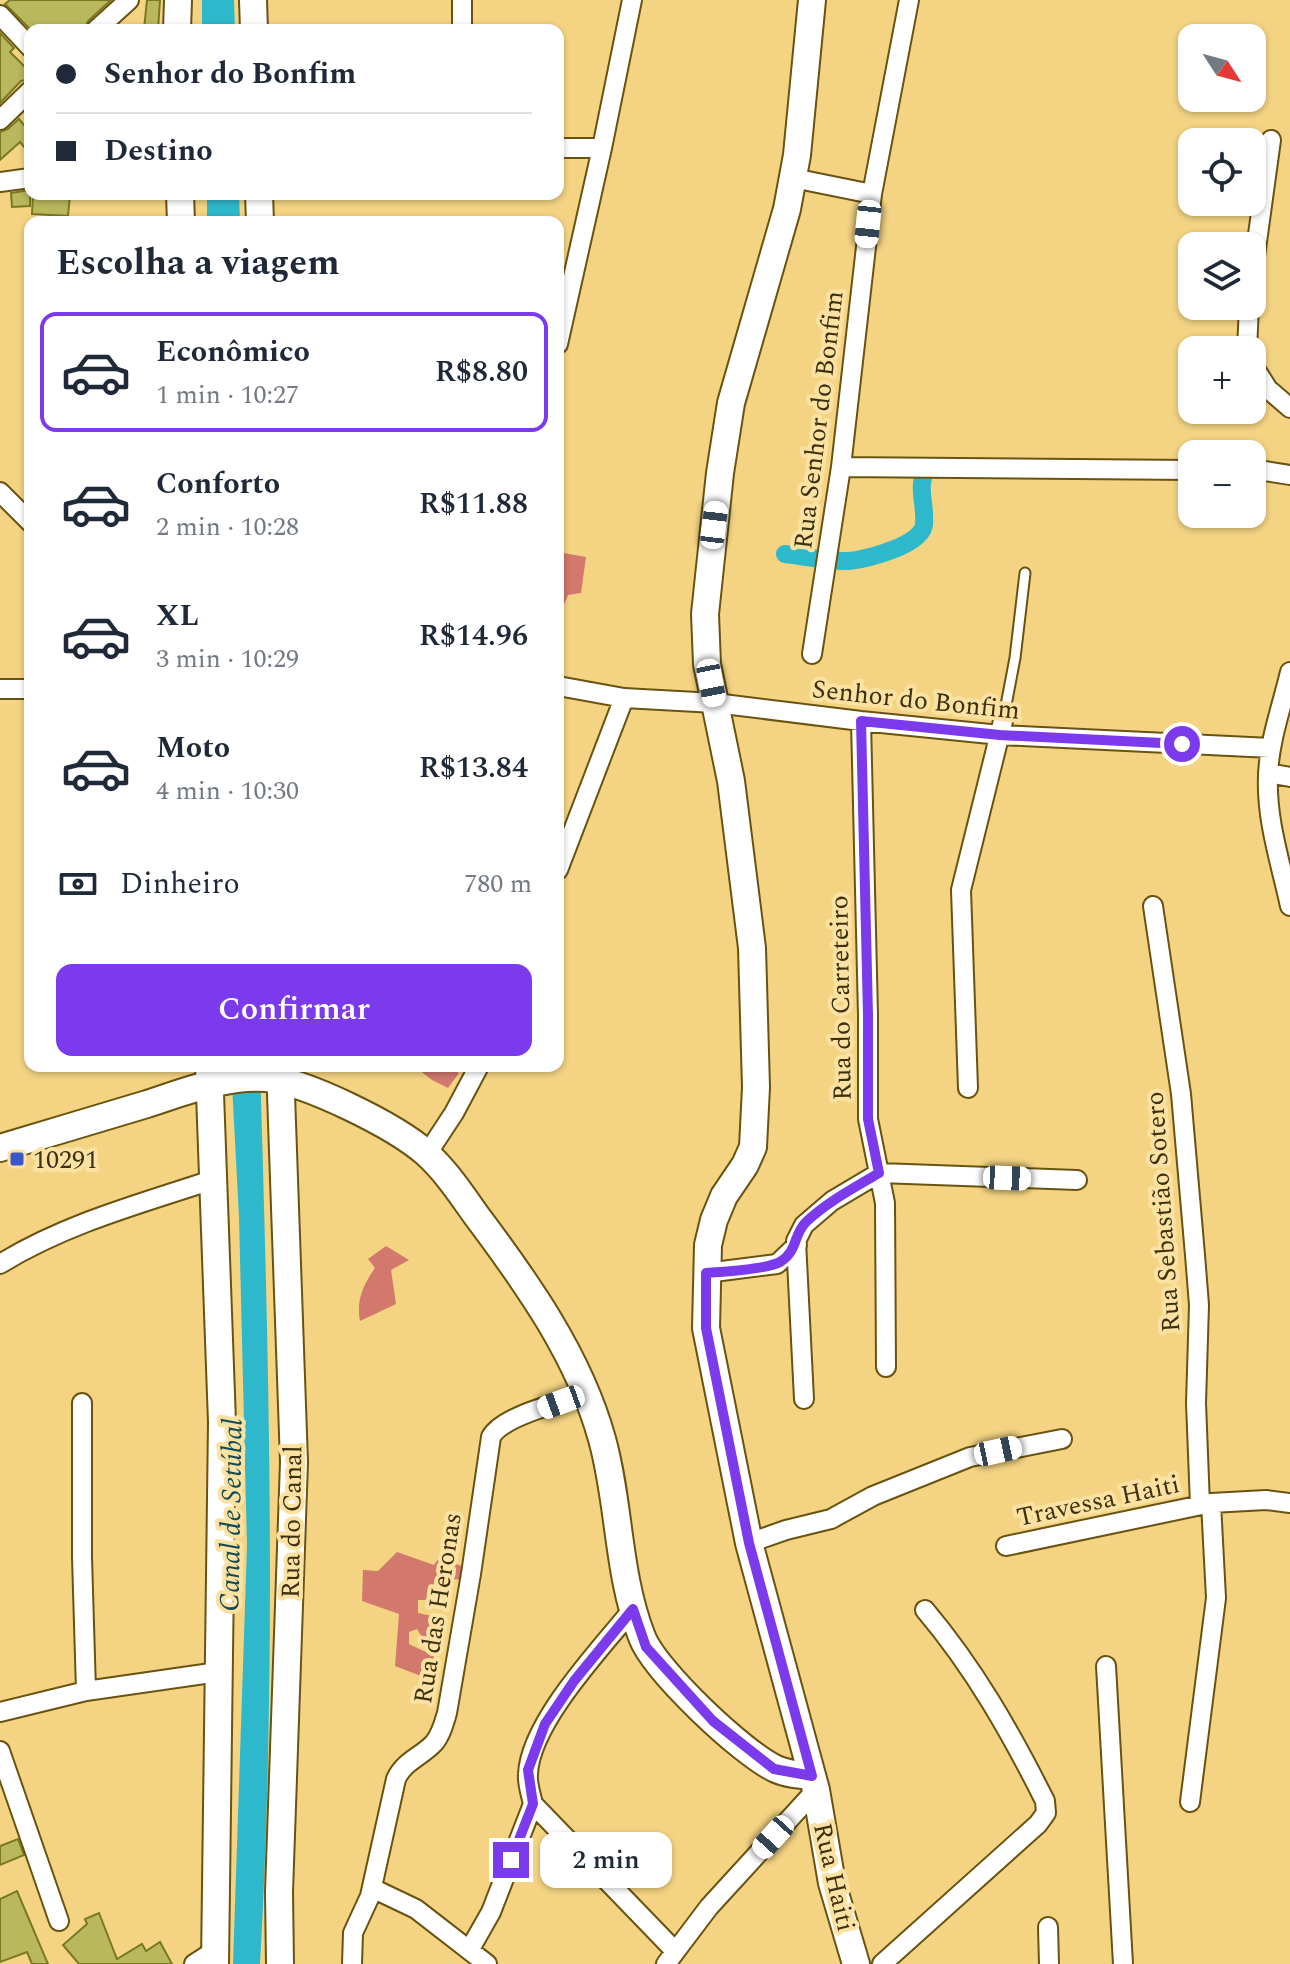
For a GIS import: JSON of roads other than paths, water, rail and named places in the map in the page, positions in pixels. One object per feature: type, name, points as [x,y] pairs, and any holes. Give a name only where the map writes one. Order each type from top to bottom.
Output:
[{"type":"street","points":[[0,6],[7,0]]},
{"type":"street","points":[[103,24],[129,0]]},
{"type":"street","points":[[177,24],[178,0]]},
{"type":"street","points":[[253,0],[254,24]]},
{"type":"street","points":[[462,0],[462,24]]},
{"type":"street","points":[[564,317],[632,0]]},
{"type":"street","name":"Rua Haiti","points":[[812,0],[793,178],[731,403],[705,614],[707,664],[731,781],[752,948],[756,1087],[753,1147],[724,1196],[714,1220],[706,1273],[706,1328],[749,1543],[814,1783],[832,1883],[856,1964]]},
{"type":"street","name":"Rua Senhor do Bonfim","points":[[812,654],[841,467],[872,194],[909,0]]},
{"type":"street","points":[[0,15],[24,41]]},
{"type":"street","points":[[0,120],[24,97]]},
{"type":"street","points":[[1258,232],[1271,140]]},
{"type":"street","points":[[564,148],[602,148]]},
{"type":"street","points":[[793,178],[872,194]]},
{"type":"street","points":[[0,182],[24,179]]},
{"type":"street","points":[[1266,386],[1290,408]]},
{"type":"street","points":[[841,467],[1178,470]]},
{"type":"street","points":[[1266,471],[1290,475]]},
{"type":"street","points":[[0,492],[24,516]]},
{"type":"street","points":[[1290,672],[1268,773],[1269,811],[1290,906]]},
{"type":"street","name":"Senhor do Bonfim","points":[[564,687],[624,698],[715,703],[861,721],[1271,748]]},
{"type":"street","points":[[0,689],[24,689]]},
{"type":"street","points":[[564,854],[624,698]]},
{"type":"street","name":"Rua do Carreteiro","points":[[861,721],[868,1119],[886,1209],[886,1367]]},
{"type":"street","points":[[968,1088],[961,890],[1002,728]]},
{"type":"street","points":[[1268,773],[1290,777]]},
{"type":"street","name":"Rua Sebastião Sotero","points":[[1153,906],[1181,1094],[1199,1305],[1196,1403],[1216,1598],[1190,1802]]},
{"type":"street","points":[[427,1154],[476,1072]]},
{"type":"street","points":[[0,1148],[216,1077],[275,1075],[368,1117],[406,1138],[427,1154],[446,1175],[501,1248],[572,1362],[607,1459],[633,1609],[646,1647],[713,1721],[774,1769],[814,1783],[670,1957],[533,1804]]},
{"type":"street","name":"Rua do Canal","points":[[275,1075],[294,1462],[279,1892],[280,1964]]},
{"type":"street","points":[[208,1960],[218,1672],[222,1422],[212,1180],[216,1077]]},
{"type":"street","points":[[804,1399],[797,1245],[800,1231],[807,1221],[832,1201],[879,1173],[1077,1180]]},
{"type":"street","points":[[0,1264],[76,1225],[212,1180]]},
{"type":"street","points":[[706,1273],[777,1264],[797,1245]]},
{"type":"street","name":"Rua das Heronas","points":[[352,1964],[353,1933],[372,1888],[398,1774],[433,1744],[444,1726],[491,1437],[500,1426],[514,1419],[585,1394]]},
{"type":"street","points":[[82,1403],[86,1691]]},
{"type":"street","points":[[749,1543],[831,1519],[873,1496],[970,1457],[1062,1439]]},
{"type":"street","points":[[1206,1504],[1254,1500],[1290,1503]]},
{"type":"street","name":"Travessa Haiti","points":[[1006,1546],[1206,1504]]},
{"type":"street","points":[[470,1949],[491,1912],[533,1804],[528,1770],[545,1724],[574,1681],[633,1609]]},
{"type":"street","points":[[882,1964],[1038,1824],[1047,1809],[1033,1776],[995,1708],[951,1641],[925,1610]]},
{"type":"street","points":[[1106,1666],[1123,1964]]},
{"type":"street","points":[[0,1712],[86,1691],[218,1672]]},
{"type":"street","points":[[0,1751],[59,1921]]},
{"type":"street","points":[[372,1888],[416,1909],[487,1964]]},
{"type":"street","points":[[1048,1927],[1049,1964]]},
{"type":"lane","points":[[1002,728],[1015,658],[1025,573]]},
{"type":"water","points":[[202,0],[234,0],[235,24],[202,24]]},
{"type":"water","points":[[207,200],[239,200],[240,216],[207,216]]},
{"type":"water","points":[[231,1072],[260,1072],[270,1627],[260,1964],[233,1964],[247,1546],[239,1217]]},
{"type":"waterway","points":[[785,554],[849,561],[905,544],[921,532],[924,524],[924,475],[927,469],[941,469]]},
{"type":"place","name":"10291","points":[[17,1159]]},
{"type":"water label","name":"Canal de Setúbal","points":[[230,1515]]}]
